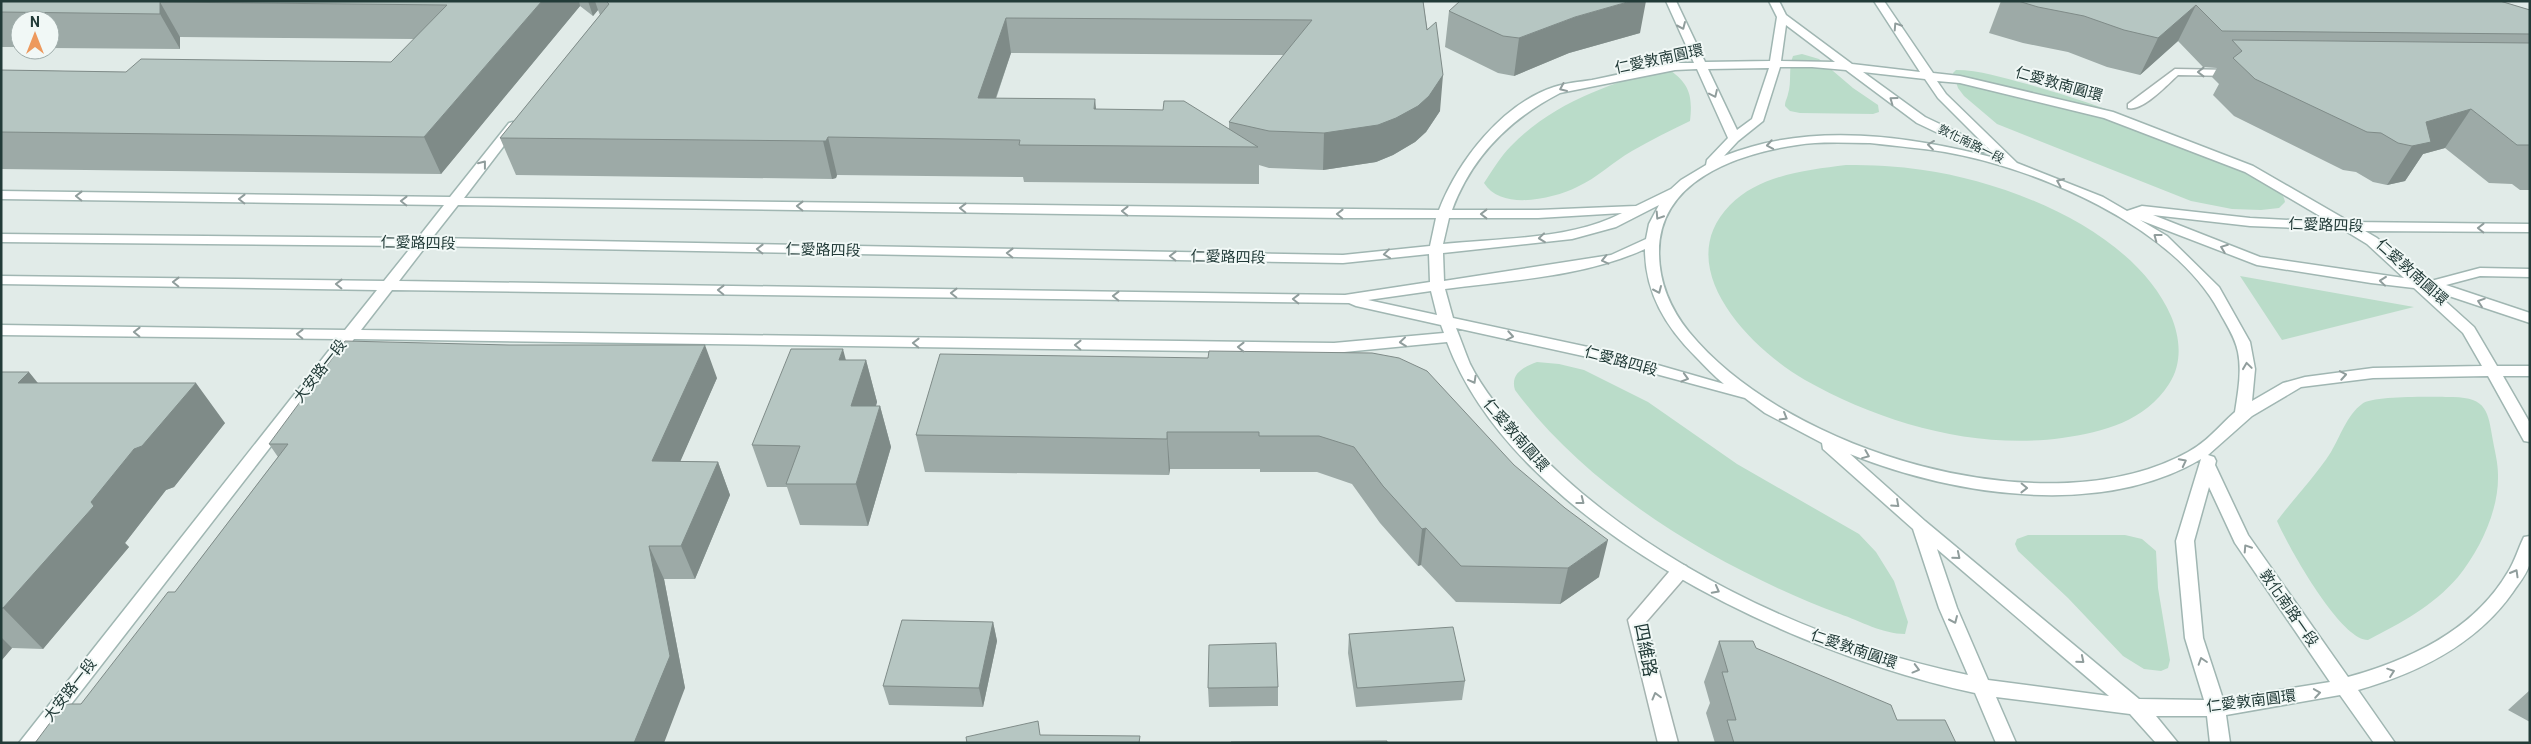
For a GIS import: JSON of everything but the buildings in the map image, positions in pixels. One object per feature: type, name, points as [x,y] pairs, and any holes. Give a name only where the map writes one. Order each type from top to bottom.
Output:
[{"type":"main road","points":[[1671,1],[1688,51],[1734,138]]},
{"type":"main road","name":"敦化南路一段","points":[[1774,1],[1782,16],[1816,44],[1921,120],[2012,164]]},
{"type":"main road","name":"敦化南路一段","points":[[1879,1],[1942,96],[2012,164]]},
{"type":"main road","points":[[1709,166],[1734,138],[1757,120],[1784,44],[1782,16]]},
{"type":"main road","points":[[1784,44],[1836,46]]},
{"type":"main road","name":"仁愛敦南圓環","points":[[1688,51],[1710,49]]},
{"type":"main road","points":[[1894,50],[1930,54]]},
{"type":"main road","name":"仁愛敦南圓環","points":[[1647,59],[1587,77],[1528,107],[1489,136],[1473,157],[1441,214],[1436,248],[1437,287],[1448,329],[1458,355],[1478,389],[1504,425],[1536,461],[1574,496],[1619,531],[1680,571],[1740,602],[1816,636],[1893,663],[1984,687],[2137,708],[2216,708],[2345,688],[2412,665],[2464,634],[2502,596],[2526,554],[2530,542]]},
{"type":"main road","points":[[2149,113],[2128,105],[2149,95],[2176,72],[2244,73]]},
{"type":"main road","name":"大安路一段","points":[[29,743],[518,120]]},
{"type":"main road","points":[[2243,414],[2247,368],[2244,344],[2230,312],[2208,282],[2178,253],[2143,226],[2104,203],[2059,181],[2012,164],[1944,146],[1876,138],[1813,138],[1756,148],[1709,166],[1690,178],[1675,192],[1654,224],[1650,242],[1653,278],[1670,317],[1702,357],[1748,396],[1820,437],[1882,461],[1947,478],[2013,488],[2077,489],[2115,483],[2181,465],[2216,441],[2243,414],[2295,384],[2353,373],[2530,372]]},
{"type":"main road","name":"仁愛敦南圓環","points":[[2226,146],[2308,191],[2362,227],[2431,285],[2470,329],[2500,372],[2520,408],[2530,437]]},
{"type":"main road","name":"仁愛路四段","points":[[1,238],[421,242],[1343,259],[1572,235],[1610,224],[1675,192]]},
{"type":"main road","name":"仁愛路四段","points":[[1,195],[1441,214],[1538,214],[1638,209]]},
{"type":"main road","name":"仁愛路四段","points":[[2104,203],[2123,208],[2257,261],[2370,279],[2431,285],[2530,318]]},
{"type":"main road","name":"仁愛路四段","points":[[2123,208],[2250,222],[2362,227],[2530,228]]},
{"type":"main road","name":"仁愛路四段","points":[[1,280],[1345,299],[1576,266],[1615,258],[1650,242]]},
{"type":"main road","name":"仁愛路四段","points":[[2431,285],[2480,272],[2530,273]]},
{"type":"main road","name":"仁愛路四段","points":[[1345,299],[1448,329],[1616,358],[1748,396]]},
{"type":"main road","name":"仁愛路四段","points":[[1,330],[1334,348],[1448,329]]},
{"type":"main road","points":[[1820,437],[1919,525],[2137,708],[2168,743]]},
{"type":"main road","points":[[2216,441],[2185,541],[2194,638],[2216,708],[2220,743]]},
{"type":"main road","name":"敦化南路一段","points":[[2207,465],[2241,538],[2385,743]]},
{"type":"main road","points":[[1919,525],[1948,608],[1984,687],[2006,743]]},
{"type":"main road","name":"四維路","points":[[1668,743],[1637,620],[1680,571]]},
{"type":"green space","points":[[1802,54],[1819,59],[1853,88],[1878,105],[1879,112],[1873,114],[1800,113],[1790,111],[1785,106],[1785,103],[1789,89],[1790,70],[1793,56]]},
{"type":"green space","points":[[1667,68],[1685,84],[1688,90],[1691,103],[1690,121],[1632,151],[1584,183],[1555,195],[1528,200],[1515,200],[1492,192],[1484,183],[1507,150],[1527,131],[1564,106],[1583,96],[1624,80]]},
{"type":"green space","points":[[1956,70],[1983,73],[2056,92],[2168,133],[2222,159],[2276,189],[2284,197],[2285,202],[2279,208],[2261,210],[2232,209],[2191,201],[1997,124],[1964,96],[1958,88],[1953,73]]},
{"type":"green space","points":[[1846,165],[1914,169],[1957,176],[1993,186],[2030,199],[2065,216],[2099,236],[2129,259],[2153,286],[2171,316],[2179,350],[2176,367],[2169,384],[2159,397],[2136,416],[2108,428],[2062,438],[2029,441],[1996,440],[1929,430],[1865,409],[1805,380],[1784,366],[1741,327],[1724,304],[1713,279],[1708,254],[1713,229],[1730,205],[1742,195],[1769,180],[1815,169]]},
{"type":"green space","points":[[2240,276],[2414,307],[2282,340]]},
{"type":"green space","points":[[1537,362],[1559,364],[1584,370],[1648,402],[1737,464],[1859,534],[1876,552],[1894,581],[1908,622],[1905,634],[1888,632],[1872,627],[1795,596],[1750,575],[1705,551],[1661,524],[1620,494],[1581,462],[1546,427],[1515,390],[1514,380],[1516,375],[1527,366]]},
{"type":"green space","points":[[2453,397],[2473,400],[2479,403],[2487,414],[2498,475],[2495,502],[2487,529],[2474,555],[2458,577],[2438,597],[2404,620],[2368,640],[2357,636],[2344,625],[2316,590],[2277,521],[2325,461],[2348,420],[2362,404],[2368,401],[2391,398]]},
{"type":"green space","points":[[2028,535],[2125,535],[2142,539],[2156,551],[2158,588],[2170,660],[2168,668],[2161,671],[2144,669],[2123,656],[2068,598],[2018,551],[2015,544],[2017,539]]}]
